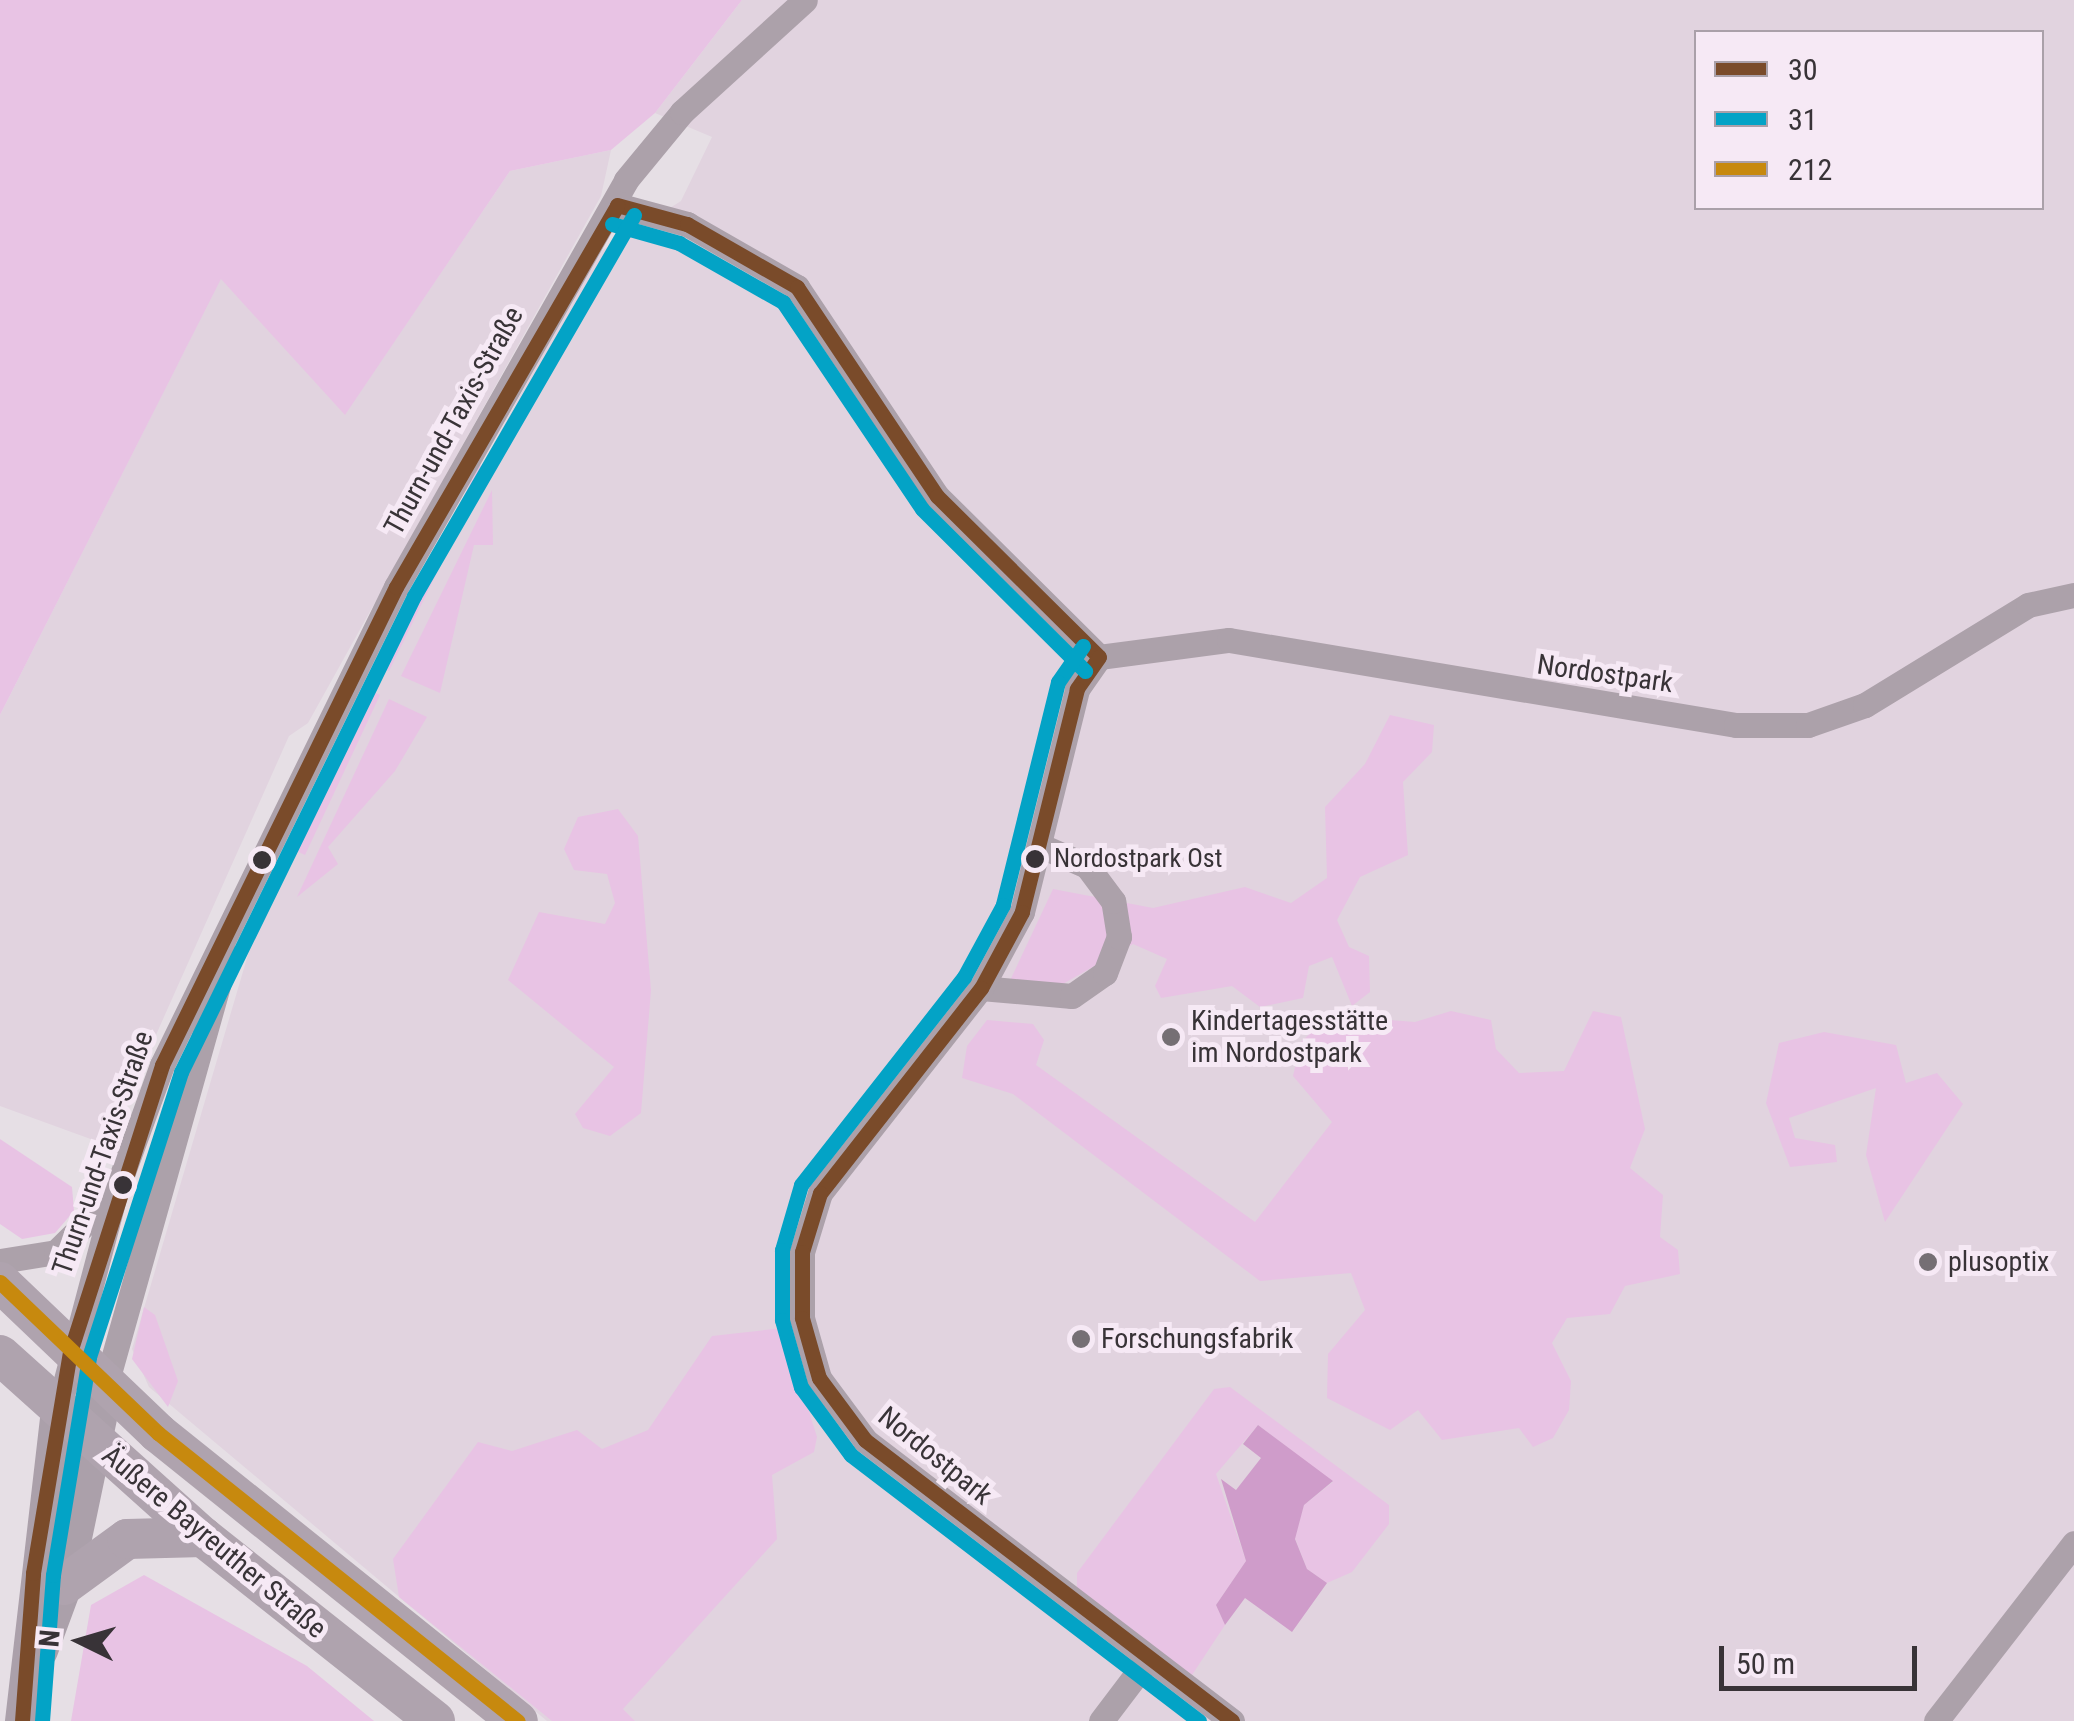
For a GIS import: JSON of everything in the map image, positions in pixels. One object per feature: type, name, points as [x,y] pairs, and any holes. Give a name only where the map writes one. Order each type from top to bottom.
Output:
[{"type":"main road","name":"Äußere Bayreuther Straße","points":[[0,1282],[70,1352],[291,1545],[518,1721]]},
{"type":"main road","name":"Äußere Bayreuther Straße","points":[[0,1354],[90,1439],[203,1536],[435,1721]]},
{"type":"main road","points":[[29,1680],[64,1585],[90,1439],[106,1384]]},
{"type":"main road","points":[[22,1721],[58,1410]]},
{"type":"main road","points":[[64,1585],[126,1538],[203,1536]]},
{"type":"street","name":"Thurn-und-Taxis-Straße","points":[[58,1410],[114,1194],[162,1066],[234,926],[396,587],[617,205],[682,112],[805,0]]},
{"type":"street","points":[[617,205],[688,224],[798,287],[937,496],[1099,657]]},
{"type":"street","name":"Nordostpark","points":[[1232,1721],[865,1440],[819,1378],[802,1318],[802,1252],[820,1193],[982,988],[1022,912],[1077,689],[1099,657],[1229,640],[1736,725],[1808,725],[1865,705],[2028,605],[2074,594]]},
{"type":"street","points":[[982,988],[1072,996],[1105,973],[1119,936],[1112,901],[1087,866],[1041,846]]},
{"type":"street","name":"Thurn-und-Taxis-Straße","points":[[106,1384],[234,926]]},
{"type":"street","points":[[0,1261],[56,1252],[114,1194]]},
{"type":"street","points":[[1936,1721],[2074,1543]]},
{"type":"street","points":[[1101,1721],[1148,1658]]},
{"type":"shaded area","points":[[0,0],[742,0],[655,113],[611,150],[510,171],[345,415],[221,279],[0,715]]},
{"type":"shaded area","points":[[742,0],[2074,0],[2074,1721],[547,1721],[149,1387],[132,1349],[252,941],[445,533],[598,253],[681,201],[712,137],[655,113]]},
{"type":"shaded area","points":[[611,150],[601,196],[308,723],[289,736],[107,1145],[0,1106],[0,715],[221,278],[345,414],[510,171]]},
{"type":"shaded area","points":[[490,464],[389,671],[378,667],[479,466]]},
{"type":"shaded area","points":[[492,490],[493,545],[474,545],[440,693],[401,676]]},
{"type":"shaded area","points":[[367,689],[380,695],[305,855],[292,849]]},
{"type":"shaded area","points":[[389,699],[427,717],[395,771],[328,847],[338,864],[297,897]]},
{"type":"shaded area","points":[[1390,715],[1434,725],[1432,752],[1403,782],[1408,855],[1360,877],[1337,920],[1349,947],[1369,956],[1370,992],[1352,1006],[1332,957],[1309,966],[1303,998],[1260,1007],[1232,986],[1161,998],[1155,986],[1167,959],[1133,944],[1054,989],[1007,987],[1053,889],[1153,908],[1245,887],[1291,903],[1327,878],[1325,807],[1365,764]]},
{"type":"shaded area","points":[[618,809],[638,836],[651,990],[641,1113],[610,1136],[583,1128],[575,1114],[614,1067],[508,980],[539,912],[605,924],[615,903],[607,874],[574,870],[564,849],[578,817]]},
{"type":"shaded area","points":[[1451,1011],[1491,1020],[1496,1049],[1519,1073],[1564,1071],[1593,1011],[1621,1017],[1645,1129],[1630,1168],[1663,1195],[1660,1237],[1678,1250],[1680,1274],[1625,1286],[1610,1314],[1567,1318],[1552,1343],[1571,1381],[1569,1410],[1553,1438],[1533,1447],[1519,1428],[1442,1440],[1418,1410],[1390,1430],[1327,1398],[1328,1354],[1365,1310],[1351,1273],[1260,1281],[1013,1094],[962,1078],[967,1046],[987,1020],[1033,1024],[1044,1040],[1036,1065],[1255,1222],[1332,1122],[1293,1076],[1301,1042],[1317,1027],[1338,1033],[1351,1017],[1415,1022]]},
{"type":"shaded area","points":[[1824,1032],[1896,1045],[1906,1083],[1937,1073],[1963,1104],[1885,1222],[1866,1155],[1876,1088],[1789,1118],[1795,1138],[1835,1145],[1837,1162],[1790,1167],[1766,1103],[1779,1043]]},
{"type":"shaded area","points":[[0,1139],[72,1187],[74,1211],[55,1233],[22,1239],[0,1224]]},
{"type":"shaded area","points":[[144,1307],[155,1315],[178,1381],[168,1407],[132,1359]]},
{"type":"shaded area","points":[[783,1328],[817,1437],[814,1452],[772,1475],[777,1539],[623,1709],[635,1721],[552,1721],[399,1597],[393,1559],[478,1442],[512,1451],[577,1430],[602,1449],[648,1430],[712,1336]]},
{"type":"shaded area","points":[[1230,1387],[1389,1505],[1389,1524],[1352,1572],[1327,1583],[1307,1569],[1295,1538],[1304,1505],[1333,1482],[1258,1425],[1216,1474],[1246,1561],[1216,1605],[1225,1625],[1192,1675],[1077,1589],[1077,1573],[1214,1389]]},
{"type":"shaded area","points":[[1258,1425],[1333,1481],[1304,1505],[1295,1539],[1307,1569],[1327,1583],[1292,1632],[1245,1598],[1225,1625],[1216,1605],[1246,1561],[1221,1479],[1236,1490],[1261,1458],[1243,1444]]},
{"type":"shaded area","points":[[144,1575],[307,1666],[374,1721],[71,1721],[91,1605]]},
{"type":"transit line","name":"30","points":[[617,205],[687,224],[797,287],[937,496],[1099,657]]},
{"type":"transit line","name":"30","points":[[22,1721],[33,1573],[70,1352],[162,1065],[396,587],[617,205]]},
{"type":"transit line","name":"31","points":[[42,1721],[53,1575],[89,1357],[181,1072],[414,596],[634,215]]},
{"type":"transit line","name":"31","points":[[612,224],[679,243],[783,302],[922,509],[1085,671]]},
{"type":"transit line","name":"31","points":[[1083,646],[1058,682],[1003,905],[964,977],[801,1185],[782,1250],[782,1320],[801,1387],[851,1455],[1199,1721]]},
{"type":"transit line","name":"30","points":[[1099,657],[1077,689],[1022,912],[981,988],[820,1193],[802,1252],[802,1318],[819,1378],[865,1440],[1232,1721]]},
{"type":"transit line","name":"212","points":[[0,1282],[158,1433],[518,1721]]},
{"type":"place","name":"Nordostpark Ost","points":[[1035,859]]},
{"type":"place","name":"Kindertagesstätte im Nordostpark","points":[[1171,1037]]},
{"type":"place","name":"plusoptix","points":[[1928,1262]]},
{"type":"place","name":"Forschungsfabrik","points":[[1081,1339]]}]
